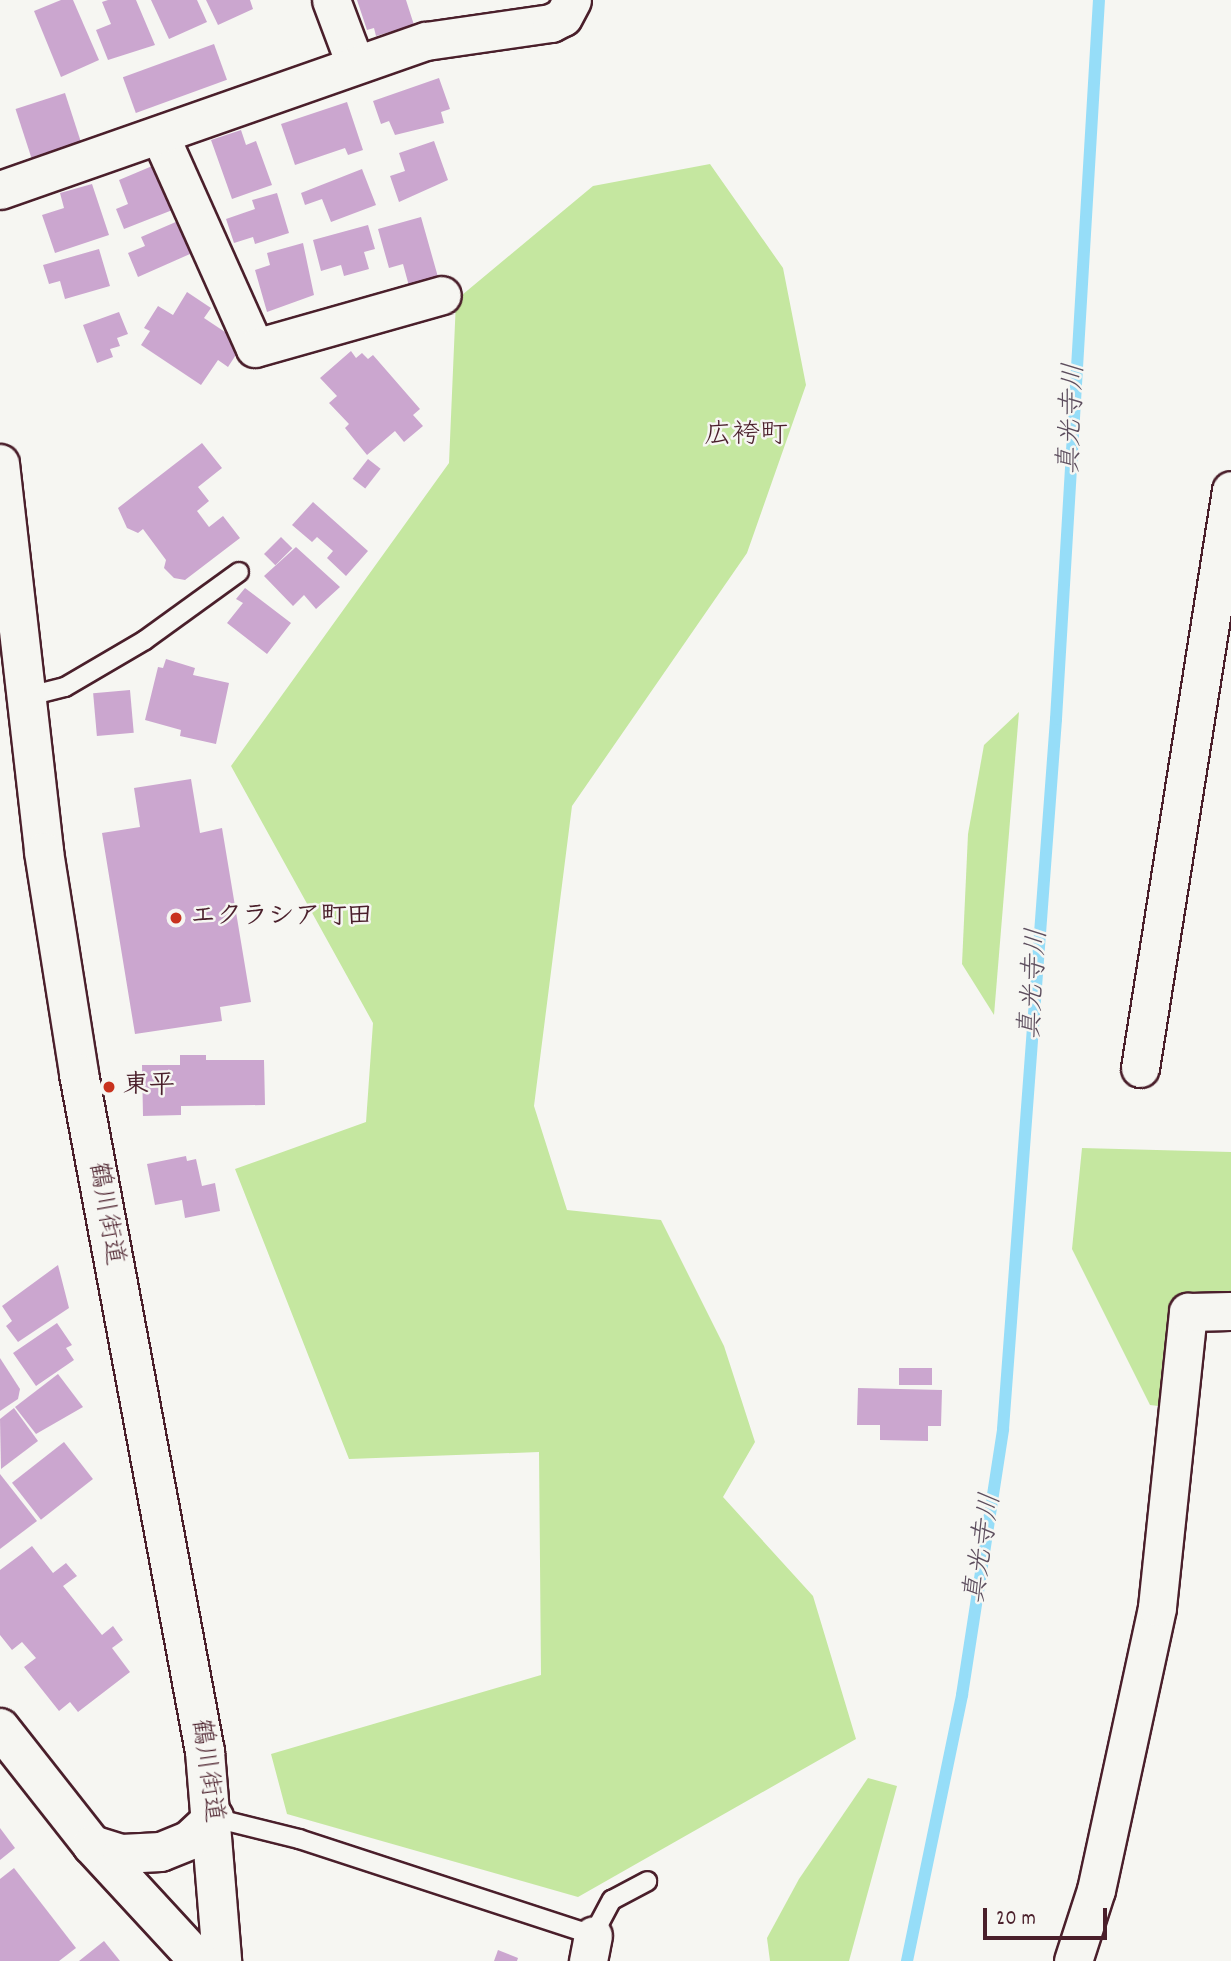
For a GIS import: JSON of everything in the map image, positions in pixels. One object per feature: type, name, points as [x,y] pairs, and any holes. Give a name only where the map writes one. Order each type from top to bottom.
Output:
[{"type":"main road","name":"鶴川街道","points":[[0,464],[44,852],[79,1074],[201,1728],[214,1818],[222,1961]]},
{"type":"main road","points":[[3,1739],[92,1845],[199,1961]]},
{"type":"main road","points":[[92,1845],[122,1854],[162,1852],[190,1840],[214,1818]]},
{"type":"street","points":[[331,0],[355,64]]},
{"type":"street","points":[[0,190],[426,41],[551,23],[563,16],[572,0]]},
{"type":"street","points":[[160,136],[255,348],[442,295]]},
{"type":"street","points":[[1140,1068],[1230,506]]},
{"type":"street","points":[[1073,1961],[1096,1890],[1157,1607],[1188,1312],[1231,1311]]},
{"type":"lane","points":[[26,697],[65,687],[145,640],[239,572]]},
{"type":"lane","points":[[214,1818],[299,1839],[590,1948],[612,1900],[647,1881]]},
{"type":"green space","points":[[710,164],[783,268],[806,385],[747,553],[572,806],[534,1106],[567,1210],[661,1220],[724,1346],[755,1442],[723,1497],[813,1596],[856,1739],[578,1897],[287,1814],[271,1754],[541,1675],[539,1452],[349,1459],[235,1169],[366,1122],[373,1023],[231,766],[449,463],[456,300],[593,186]]},
{"type":"green space","points":[[1019,712],[994,1015],[962,964],[968,834],[984,745]]},
{"type":"green space","points":[[1082,1148],[1231,1152],[1231,1293],[1176,1297],[1167,1407],[1150,1405],[1072,1249]]},
{"type":"green space","points":[[868,1778],[897,1786],[849,1961],[770,1961],[767,1938],[799,1879]]},
{"type":"building","points":[[61,0],[73,0],[99,60],[61,77],[34,11]]},
{"type":"building","points":[[136,0],[155,45],[108,60],[96,30],[111,24],[102,2]]},
{"type":"building","points":[[151,0],[197,0],[207,22],[169,39]]},
{"type":"building","points":[[206,0],[250,0],[253,9],[218,25]]},
{"type":"building","points":[[357,0],[406,0],[414,25],[376,36],[374,28],[367,30]]},
{"type":"building","points":[[214,44],[227,80],[136,113],[123,77]]},
{"type":"building","points":[[439,78],[450,109],[441,112],[444,123],[395,135],[389,121],[381,124],[373,101]]},
{"type":"building","points":[[65,93],[81,142],[31,158],[16,109]]},
{"type":"building","points":[[347,102],[363,150],[348,155],[345,148],[295,165],[281,124]]},
{"type":"building","points":[[241,130],[246,145],[256,141],[272,185],[232,199],[211,140]]},
{"type":"building","points":[[434,141],[448,180],[399,202],[390,176],[405,171],[399,153]]},
{"type":"building","points":[[157,164],[175,209],[124,229],[116,209],[128,204],[119,180]]},
{"type":"building","points":[[362,169],[376,205],[331,222],[322,199],[305,205],[301,193]]},
{"type":"building","points":[[92,184],[109,235],[55,253],[42,215],[64,208],[60,193]]},
{"type":"building","points":[[277,193],[289,233],[255,244],[253,237],[234,243],[226,219],[255,209],[252,200]]},
{"type":"building","points":[[421,217],[438,277],[409,286],[403,264],[389,268],[378,229]]},
{"type":"building","points":[[185,218],[199,250],[138,277],[128,253],[145,246],[141,237]]},
{"type":"building","points":[[368,225],[375,249],[364,252],[369,269],[344,276],[341,265],[321,271],[313,240]]},
{"type":"building","points":[[303,243],[314,295],[267,312],[255,270],[270,265],[267,253]]},
{"type":"building","points":[[99,249],[110,286],[65,299],[60,281],[49,284],[43,265]]},
{"type":"building","points":[[187,292],[211,308],[204,318],[243,344],[228,367],[218,360],[201,385],[141,345],[150,331],[144,328],[158,306],[173,315]]},
{"type":"building","points":[[119,312],[128,334],[117,338],[120,346],[110,349],[113,357],[97,363],[83,325]]},
{"type":"building","points":[[351,351],[356,358],[362,353],[368,359],[373,355],[420,409],[413,415],[423,426],[404,442],[395,431],[367,455],[345,428],[349,424],[329,403],[337,396],[320,378]]},
{"type":"building","points":[[202,443],[222,468],[198,487],[209,501],[197,511],[209,527],[223,516],[240,538],[185,580],[174,578],[164,568],[166,560],[143,529],[138,533],[127,528],[118,508]]},
{"type":"building","points":[[368,459],[381,469],[365,489],[353,479]]},
{"type":"building","points":[[313,502],[368,551],[346,576],[327,558],[333,551],[317,537],[312,542],[292,525]]},
{"type":"building","points":[[281,537],[292,548],[275,565],[264,554]]},
{"type":"building","points":[[296,547],[340,587],[316,609],[304,595],[293,606],[264,576]]},
{"type":"building","points":[[245,588],[291,623],[267,654],[227,623],[243,603],[236,599]]},
{"type":"building","points":[[166,659],[195,668],[193,675],[229,683],[216,744],[180,736],[181,730],[145,720],[158,667],[163,668]]},
{"type":"building","points":[[130,690],[134,733],[97,736],[93,693]]},
{"type":"building","name":"エクラシア町田","points":[[191,779],[200,833],[222,828],[251,1002],[220,1007],[222,1021],[135,1034],[102,833],[140,827],[134,788]]},
{"type":"building","points":[[180,1055],[206,1055],[206,1060],[264,1060],[265,1105],[181,1106],[181,1115],[143,1116],[142,1065],[180,1065]]},
{"type":"building","points":[[186,1156],[187,1161],[196,1159],[202,1186],[215,1183],[220,1211],[185,1218],[182,1200],[155,1205],[147,1164]]},
{"type":"building","points":[[58,1265],[69,1308],[18,1342],[6,1326],[12,1321],[2,1306]]},
{"type":"building","points":[[57,1323],[72,1345],[66,1348],[74,1360],[36,1386],[13,1353]]},
{"type":"building","points":[[0,1358],[20,1389],[18,1399],[0,1411]]},
{"type":"building","points":[[899,1368],[932,1368],[932,1385],[899,1385]]},
{"type":"building","points":[[58,1374],[83,1407],[36,1434],[15,1407]]},
{"type":"building","points":[[858,1388],[942,1390],[941,1426],[928,1426],[928,1441],[880,1440],[880,1425],[857,1425]]},
{"type":"building","points":[[14,1408],[38,1441],[1,1469],[0,1419]]},
{"type":"building","points":[[64,1442],[93,1479],[41,1520],[12,1483]]},
{"type":"building","points":[[0,1474],[37,1521],[0,1549]]},
{"type":"building","points":[[32,1546],[53,1573],[66,1563],[77,1576],[63,1586],[102,1635],[113,1626],[123,1640],[112,1648],[130,1672],[78,1712],[70,1702],[59,1711],[24,1667],[36,1658],[22,1642],[12,1650],[0,1635],[0,1570]]},
{"type":"building","points":[[0,1828],[15,1848],[0,1860]]},
{"type":"building","points":[[14,1868],[76,1948],[59,1961],[0,1961],[0,1879]]},
{"type":"building","points":[[104,1941],[120,1961],[79,1961]]},
{"type":"building","points":[[498,1950],[518,1958],[517,1961],[494,1961]]},
{"type":"waterway","name":"真光寺川","points":[[907,1961],[962,1695],[1003,1429],[1056,719],[1099,0]]},
{"type":"place","name":"エクラシア町田","points":[[176,918]]},
{"type":"place","name":"東平","points":[[109,1087]]},
{"type":"district","name":"広袴町","points":[[746,437]]}]
